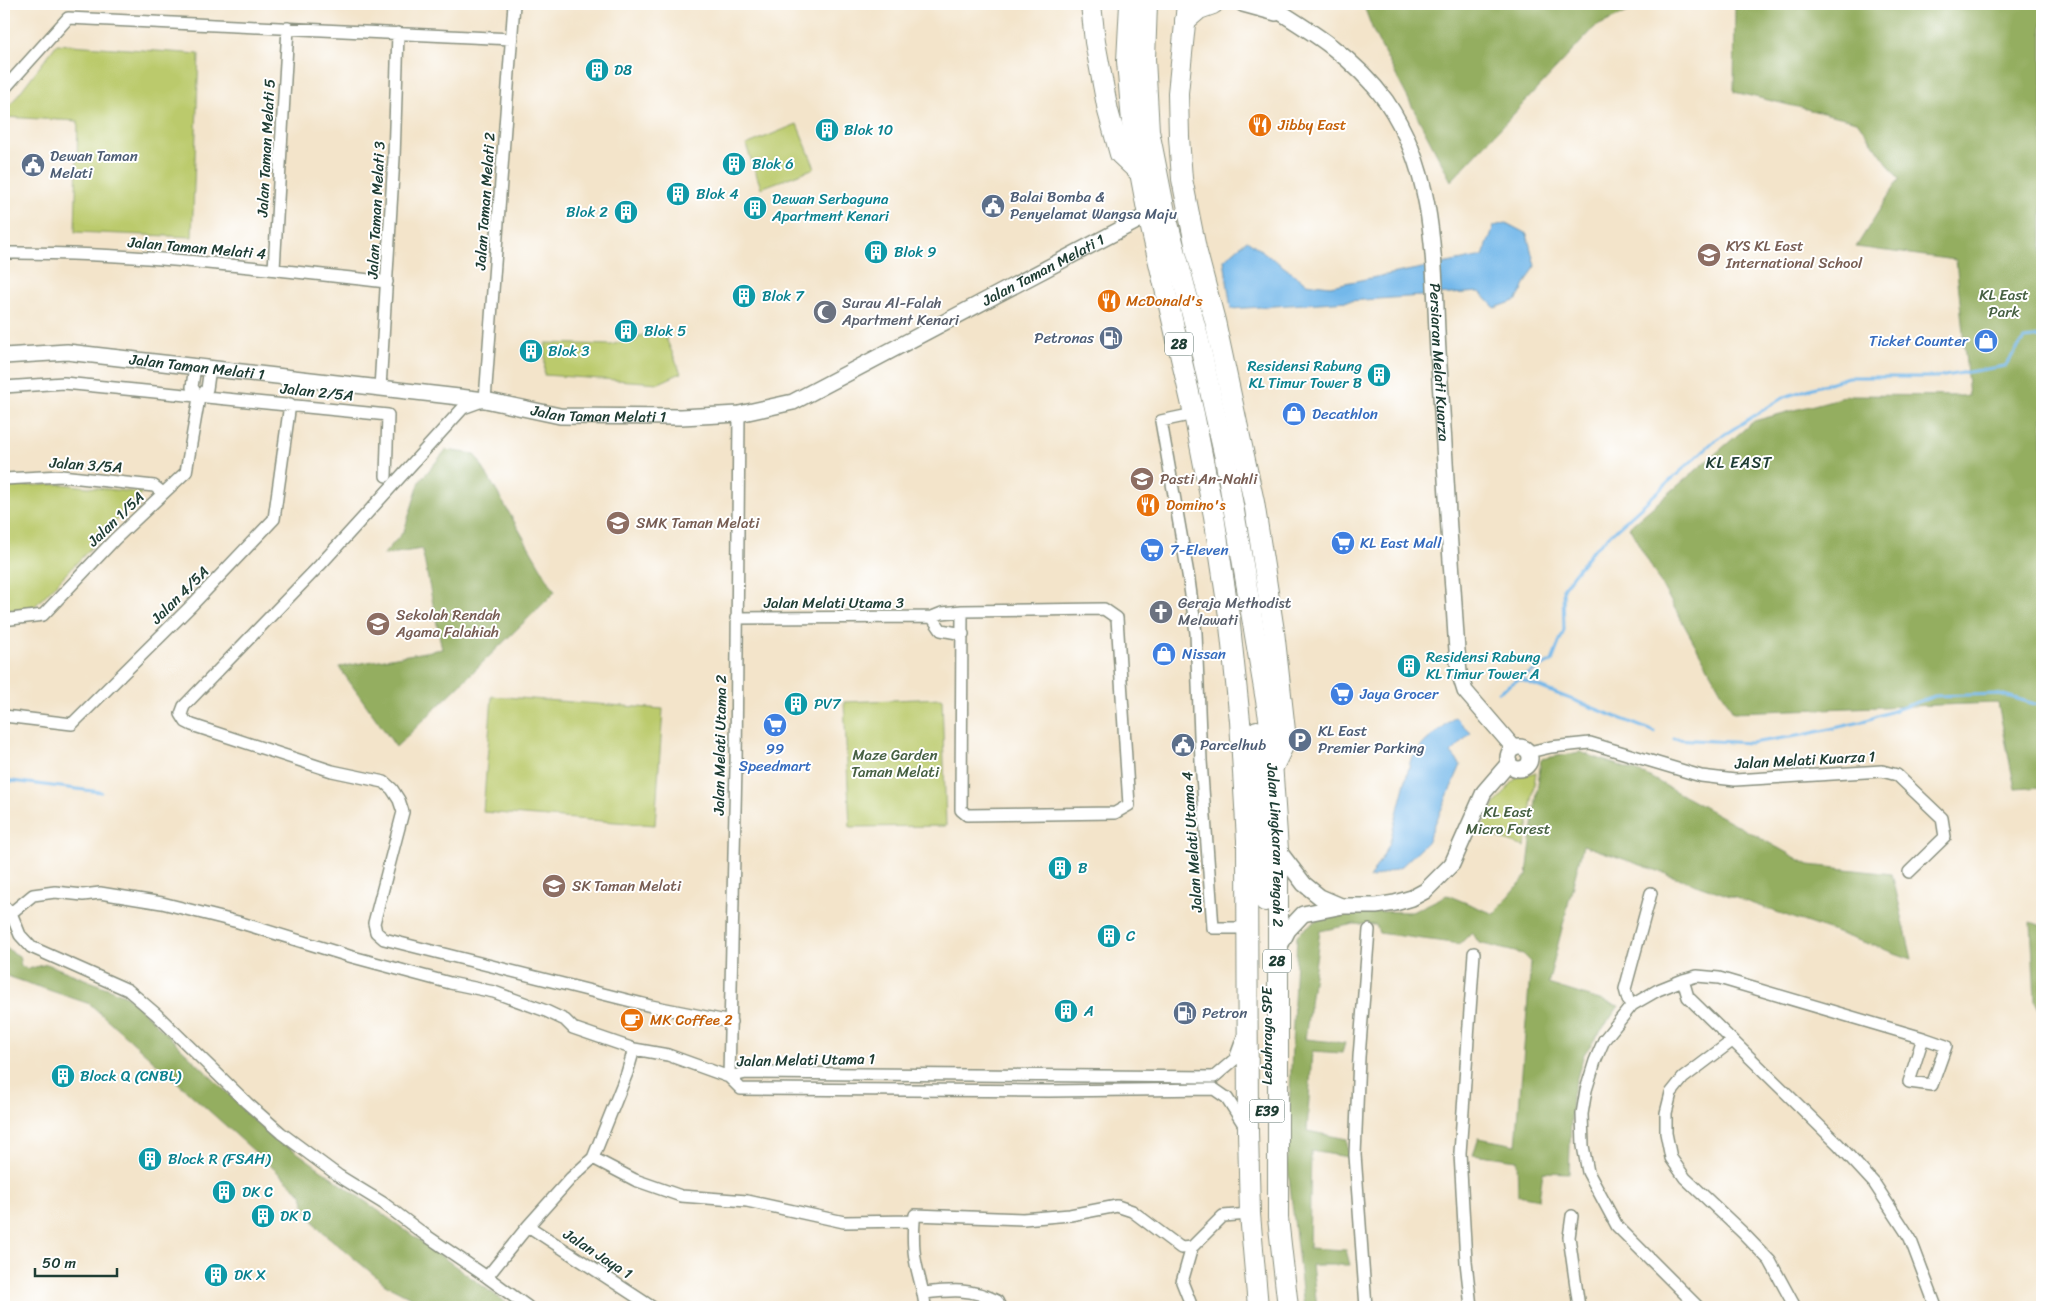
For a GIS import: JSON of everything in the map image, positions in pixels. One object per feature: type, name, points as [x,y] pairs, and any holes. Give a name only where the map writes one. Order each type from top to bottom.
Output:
[{"type":"highway","points":[[1091,4],[1094,42],[1108,111],[1120,154],[1140,173]]},
{"type":"highway","name":"Jalan Lingkaran Tengah 2","points":[[1130,4],[1127,60],[1129,100],[1140,173],[1194,414],[1214,516],[1235,672],[1246,821],[1249,928],[1248,1132],[1250,1214],[1258,1307]]},
{"type":"highway","name":"Jalan Lingkaran Tengah 2","points":[[1147,4],[1145,59],[1149,131],[1166,212],[1226,458],[1269,718],[1274,766],[1278,850],[1278,1218],[1288,1307]]},
{"type":"highway","points":[[1172,4],[1185,19]]},
{"type":"highway","points":[[1213,4],[1199,9],[1185,19],[1178,93],[1178,137],[1182,179],[1196,249],[1215,321],[1254,502],[1274,631],[1286,740],[1274,766]]},
{"type":"highway","name":"Lebuhraya SPE","points":[[1253,616],[1246,633],[1258,740],[1266,915],[1267,1224],[1276,1307]]},
{"type":"street","name":"Jalan Taman Melati 2","points":[[485,400],[514,4]]},
{"type":"street","name":"Persiaran Melati Kuarza","points":[[1243,4],[1262,11],[1285,15]]},
{"type":"street","name":"Persiaran Melati Kuarza","points":[[1267,4],[1335,47],[1373,86],[1392,112],[1420,169],[1426,192],[1433,256],[1459,672],[1465,690],[1521,750]]},
{"type":"street","points":[[4,89],[68,18],[512,39]]},
{"type":"street","name":"Jalan Taman Melati 5","points":[[274,269],[288,28]]},
{"type":"street","name":"Jalan Taman Melati 3","points":[[380,388],[394,158],[398,34]]},
{"type":"street","name":"Jalan Taman Melati 1","points":[[4,356],[66,352],[485,400],[560,416],[681,417],[739,414],[793,402],[1148,215]]},
{"type":"street","name":"Jalan Taman Melati 4","points":[[4,253],[68,253],[274,269],[387,282]]},
{"type":"street","name":"Jalan 1/5A","points":[[195,366],[192,387],[199,398]]},
{"type":"street","name":"Jalan 1/5A","points":[[4,618],[11,619],[43,615],[115,539],[186,472],[199,398],[207,389],[210,368]]},
{"type":"street","name":"Jalan 2/5A","points":[[4,387],[64,383],[199,398],[290,404],[388,415],[386,476]]},
{"type":"street","points":[[485,400],[463,408],[300,585],[184,706],[181,714],[186,722],[192,725],[332,771],[384,782],[392,789],[400,800],[403,812],[374,923],[376,932],[384,938],[650,1006],[731,1022]]},
{"type":"street","name":"Jalan 4/5A","points":[[4,716],[72,724],[192,605],[274,519],[290,404]]},
{"type":"street","name":"Jalan Melati Utama 2","points":[[729,1076],[739,414]]},
{"type":"street","name":"Jalan Melati Utama 4","points":[[1194,414],[1161,421],[1189,580],[1196,633],[1201,761],[1213,928],[1249,928]]},
{"type":"street","name":"Jalan 3/5A","points":[[4,479],[61,476],[154,486],[164,494]]},
{"type":"street","name":"Jalan Melati Utama 3","points":[[736,618],[932,617],[942,613],[962,611],[1104,609],[1117,618],[1129,805],[1115,813],[967,815],[961,810],[963,634]]},
{"type":"street","points":[[932,617],[941,630],[963,634],[962,611]]},
{"type":"street","name":"Jalan Melati Kuarza 1","points":[[1521,750],[1590,743],[1701,776],[1736,780],[1882,771],[1897,775],[1942,818],[1945,837],[1909,872]]},
{"type":"street","points":[[1521,750],[1531,759],[1525,769],[1514,769],[1509,763],[1508,756],[1521,750]]},
{"type":"street","points":[[1278,950],[1288,930],[1303,914],[1343,906],[1376,906],[1395,903],[1412,898],[1425,891],[1452,864],[1484,792],[1509,763]]},
{"type":"street","points":[[1278,850],[1309,888],[1320,897],[1343,906]]},
{"type":"street","points":[[528,1307],[487,1276],[424,1234],[384,1203],[339,1176],[280,1133],[247,1104],[156,1014],[128,990],[31,947],[6,913],[34,895],[55,892],[83,895],[100,893],[162,903],[238,922],[450,983],[494,992],[552,1014],[565,1020],[574,1028],[634,1049],[668,1056],[729,1076]]},
{"type":"street","points":[[1632,1005],[1628,1000],[1625,989],[1651,893]]},
{"type":"street","points":[[1366,1307],[1355,1155],[1359,1057],[1369,930]]},
{"type":"street","points":[[1472,1307],[1466,1262],[1460,1153],[1474,953]]},
{"type":"street","points":[[1698,1307],[1617,1226],[1588,1172],[1582,1114],[1586,1090],[1604,1040],[1632,1005],[1658,990],[1683,980],[1697,976],[1719,978],[1923,1038]]},
{"type":"street","points":[[1683,980],[1688,997],[1838,1144],[1874,1183],[1910,1238],[1936,1307]]},
{"type":"street","name":"Jalan Melati Utama 1","points":[[729,1076],[746,1073],[1214,1077],[1235,1059],[1249,1024]]},
{"type":"street","points":[[1732,1041],[1682,1078],[1671,1092],[1666,1113],[1666,1133],[1671,1158],[1685,1178],[1770,1261],[1795,1307]]},
{"type":"street","points":[[487,1276],[571,1178],[593,1158],[627,1073],[634,1049]]},
{"type":"street","name":"Jalan Melati Utama 1","points":[[729,1076],[741,1089],[1049,1091],[1214,1089],[1227,1098],[1248,1132]]},
{"type":"street","points":[[593,1158],[635,1180],[681,1196],[747,1201],[844,1222],[914,1220]]},
{"type":"street","points":[[925,1307],[913,1238],[915,1215],[1023,1219],[1070,1215],[1117,1206],[1132,1211],[1181,1248],[1192,1247]]},
{"type":"street","points":[[1190,1307],[1190,1302],[1182,1282],[1192,1247],[1223,1216],[1250,1214]]},
{"type":"street","points":[[1572,1216],[1569,1236],[1579,1307]]},
{"type":"street","name":"Jalan Jaya 1","points":[[528,1226],[652,1307]]},
{"type":"street","points":[[924,1293],[955,1289],[997,1301],[1000,1307]]},
{"type":"green space","points":[[1363,4],[1645,4],[1595,27],[1451,181],[1374,33]]},
{"type":"green space","name":"KL East Park","points":[[1735,4],[2042,4],[2042,787],[2015,789],[1998,703],[1733,712],[1629,527],[1754,421],[1851,395],[1969,396],[1956,260],[1856,247],[1899,179],[1857,121],[1734,92]]},
{"type":"green space","points":[[57,44],[199,54],[192,237],[75,232],[78,121],[4,117],[4,113]]},
{"type":"green space","points":[[797,124],[815,168],[761,188],[746,145]]},
{"type":"green space","points":[[662,329],[681,373],[659,383],[544,375],[546,343],[611,345]]},
{"type":"green space","points":[[446,450],[475,454],[555,592],[396,747],[339,667],[442,649],[422,549],[383,555],[404,531],[420,481]]},
{"type":"green space","points":[[61,484],[142,493],[33,608],[4,612],[4,487]]},
{"type":"green space","points":[[492,696],[663,709],[655,825],[483,812]]},
{"type":"green space","name":"Maze Garden Taman Melati","points":[[942,698],[946,826],[850,827],[844,702]]},
{"type":"green space","points":[[1580,752],[1646,775],[1809,865],[1892,874],[1912,959],[1583,845],[1548,984],[1619,1006],[1584,1054],[1572,1095],[1569,1173],[1543,1172],[1539,1199],[1518,1195],[1517,1160],[1473,1154],[1479,1138],[1516,1145],[1531,962],[1523,954],[1479,943],[1472,932],[1460,944],[1379,933],[1376,925],[1354,924],[1320,931],[1305,1039],[1345,1043],[1342,1053],[1312,1051],[1307,1131],[1347,1139],[1348,1157],[1311,1151],[1309,1248],[1346,1250],[1350,1265],[1312,1265],[1317,1307],[1304,1307],[1287,1159],[1297,935],[1321,916],[1359,911],[1412,912],[1447,895],[1494,914],[1527,875],[1541,759]]},
{"type":"green space","name":"KL East Micro Forest","points":[[1536,772],[1525,847],[1480,832],[1495,804],[1516,778]]},
{"type":"green space","points":[[2031,922],[2042,926],[2042,1015],[2035,1001]]},
{"type":"green space","points":[[4,947],[19,956],[21,966],[28,969],[47,964],[127,996],[266,1130],[512,1307],[430,1307],[385,1284],[319,1229],[305,1208],[302,1194],[90,1004],[4,975]]},
{"type":"water","points":[[1506,223],[1527,234],[1535,266],[1517,300],[1495,308],[1480,292],[1231,309],[1224,260],[1247,240],[1306,283],[1330,286],[1483,256],[1494,226]]},
{"type":"water","points":[[1455,717],[1471,733],[1451,753],[1461,765],[1427,842],[1401,867],[1369,879],[1389,845],[1411,759],[1425,742]]},
{"type":"waterway","points":[[1499,692],[1552,661],[1564,630],[1563,588],[1591,552],[1714,441],[1784,397],[1848,377],[1938,377],[2005,366],[2024,339],[2042,337]]},
{"type":"waterway","points":[[1519,679],[1655,732]]},
{"type":"waterway","points":[[1674,739],[1751,743],[1803,735],[1861,722],[1935,696],[2000,694],[2042,706]]},
{"type":"waterway","points":[[4,780],[101,792]]},
{"type":"place","name":"D8","points":[[597,70]]},
{"type":"place","name":"Jibby East","points":[[1260,125]]},
{"type":"place","name":"Blok 10","points":[[827,130]]},
{"type":"place","name":"Blok 6","points":[[734,164]]},
{"type":"place","name":"Dewan Taman Melati","points":[[33,165]]},
{"type":"place","name":"Blok 4","points":[[678,194]]},
{"type":"place","name":"Balai Bomba & Penyelamat Wangsa Maju","points":[[993,206]]},
{"type":"place","name":"Dewan Serbaguna Apartment Kenari","points":[[755,208]]},
{"type":"place","name":"Blok 2","points":[[626,212]]},
{"type":"place","name":"Blok 9","points":[[876,252]]},
{"type":"place","name":"KYS KL East International School","points":[[1709,255]]},
{"type":"place","name":"Blok 7","points":[[744,296]]},
{"type":"place","name":"McDonald's","points":[[1109,301]]},
{"type":"place","name":"Surau Al-Falah Apartment Kenari","points":[[825,312]]},
{"type":"place","name":"Blok 5","points":[[626,331]]},
{"type":"place","name":"Petronas","points":[[1111,338]]},
{"type":"place","name":"Ticket Counter","points":[[1986,341]]},
{"type":"place","name":"Blok 3","points":[[531,351]]},
{"type":"place","name":"Residensi Rabung KL Timur Tower B","points":[[1379,375]]},
{"type":"place","name":"Decathlon","points":[[1294,414]]},
{"type":"place","name":"Pasti An-Nahli","points":[[1142,479]]},
{"type":"place","name":"Domino's","points":[[1148,505]]},
{"type":"place","name":"SMK Taman Melati","points":[[618,523]]},
{"type":"place","name":"KL East Mall","points":[[1343,543]]},
{"type":"place","name":"7-Eleven","points":[[1152,550]]},
{"type":"place","name":"Geraja Methodist Melawati","points":[[1161,612]]},
{"type":"place","name":"Sekolah Rendah Agama Falahiah","points":[[378,624]]},
{"type":"place","name":"Nissan","points":[[1164,654]]},
{"type":"place","name":"Residensi Rabung KL Timur Tower A","points":[[1409,666]]},
{"type":"place","name":"Jaya Grocer","points":[[1342,694]]},
{"type":"place","name":"PV7","points":[[796,704]]},
{"type":"place","name":"99 Speedmart","points":[[775,725]]},
{"type":"place","name":"KL East Premier Parking","points":[[1300,740]]},
{"type":"place","name":"Parcelhub","points":[[1183,745]]},
{"type":"place","name":"B","points":[[1060,868]]},
{"type":"place","name":"SK Taman Melati","points":[[554,886]]},
{"type":"place","name":"C","points":[[1109,936]]},
{"type":"place","name":"A","points":[[1066,1011]]},
{"type":"place","name":"Petron","points":[[1185,1013]]},
{"type":"place","name":"MK Coffee 2","points":[[632,1020]]},
{"type":"place","name":"Block Q (CNBL)","points":[[63,1076]]},
{"type":"place","name":"Block R (FSAH)","points":[[150,1159]]},
{"type":"place","name":"DK C","points":[[224,1192]]},
{"type":"place","name":"DK D","points":[[263,1216]]},
{"type":"place","name":"DK X","points":[[216,1275]]},
{"type":"district","name":"KL EAST","points":[[1739,462]]}]
